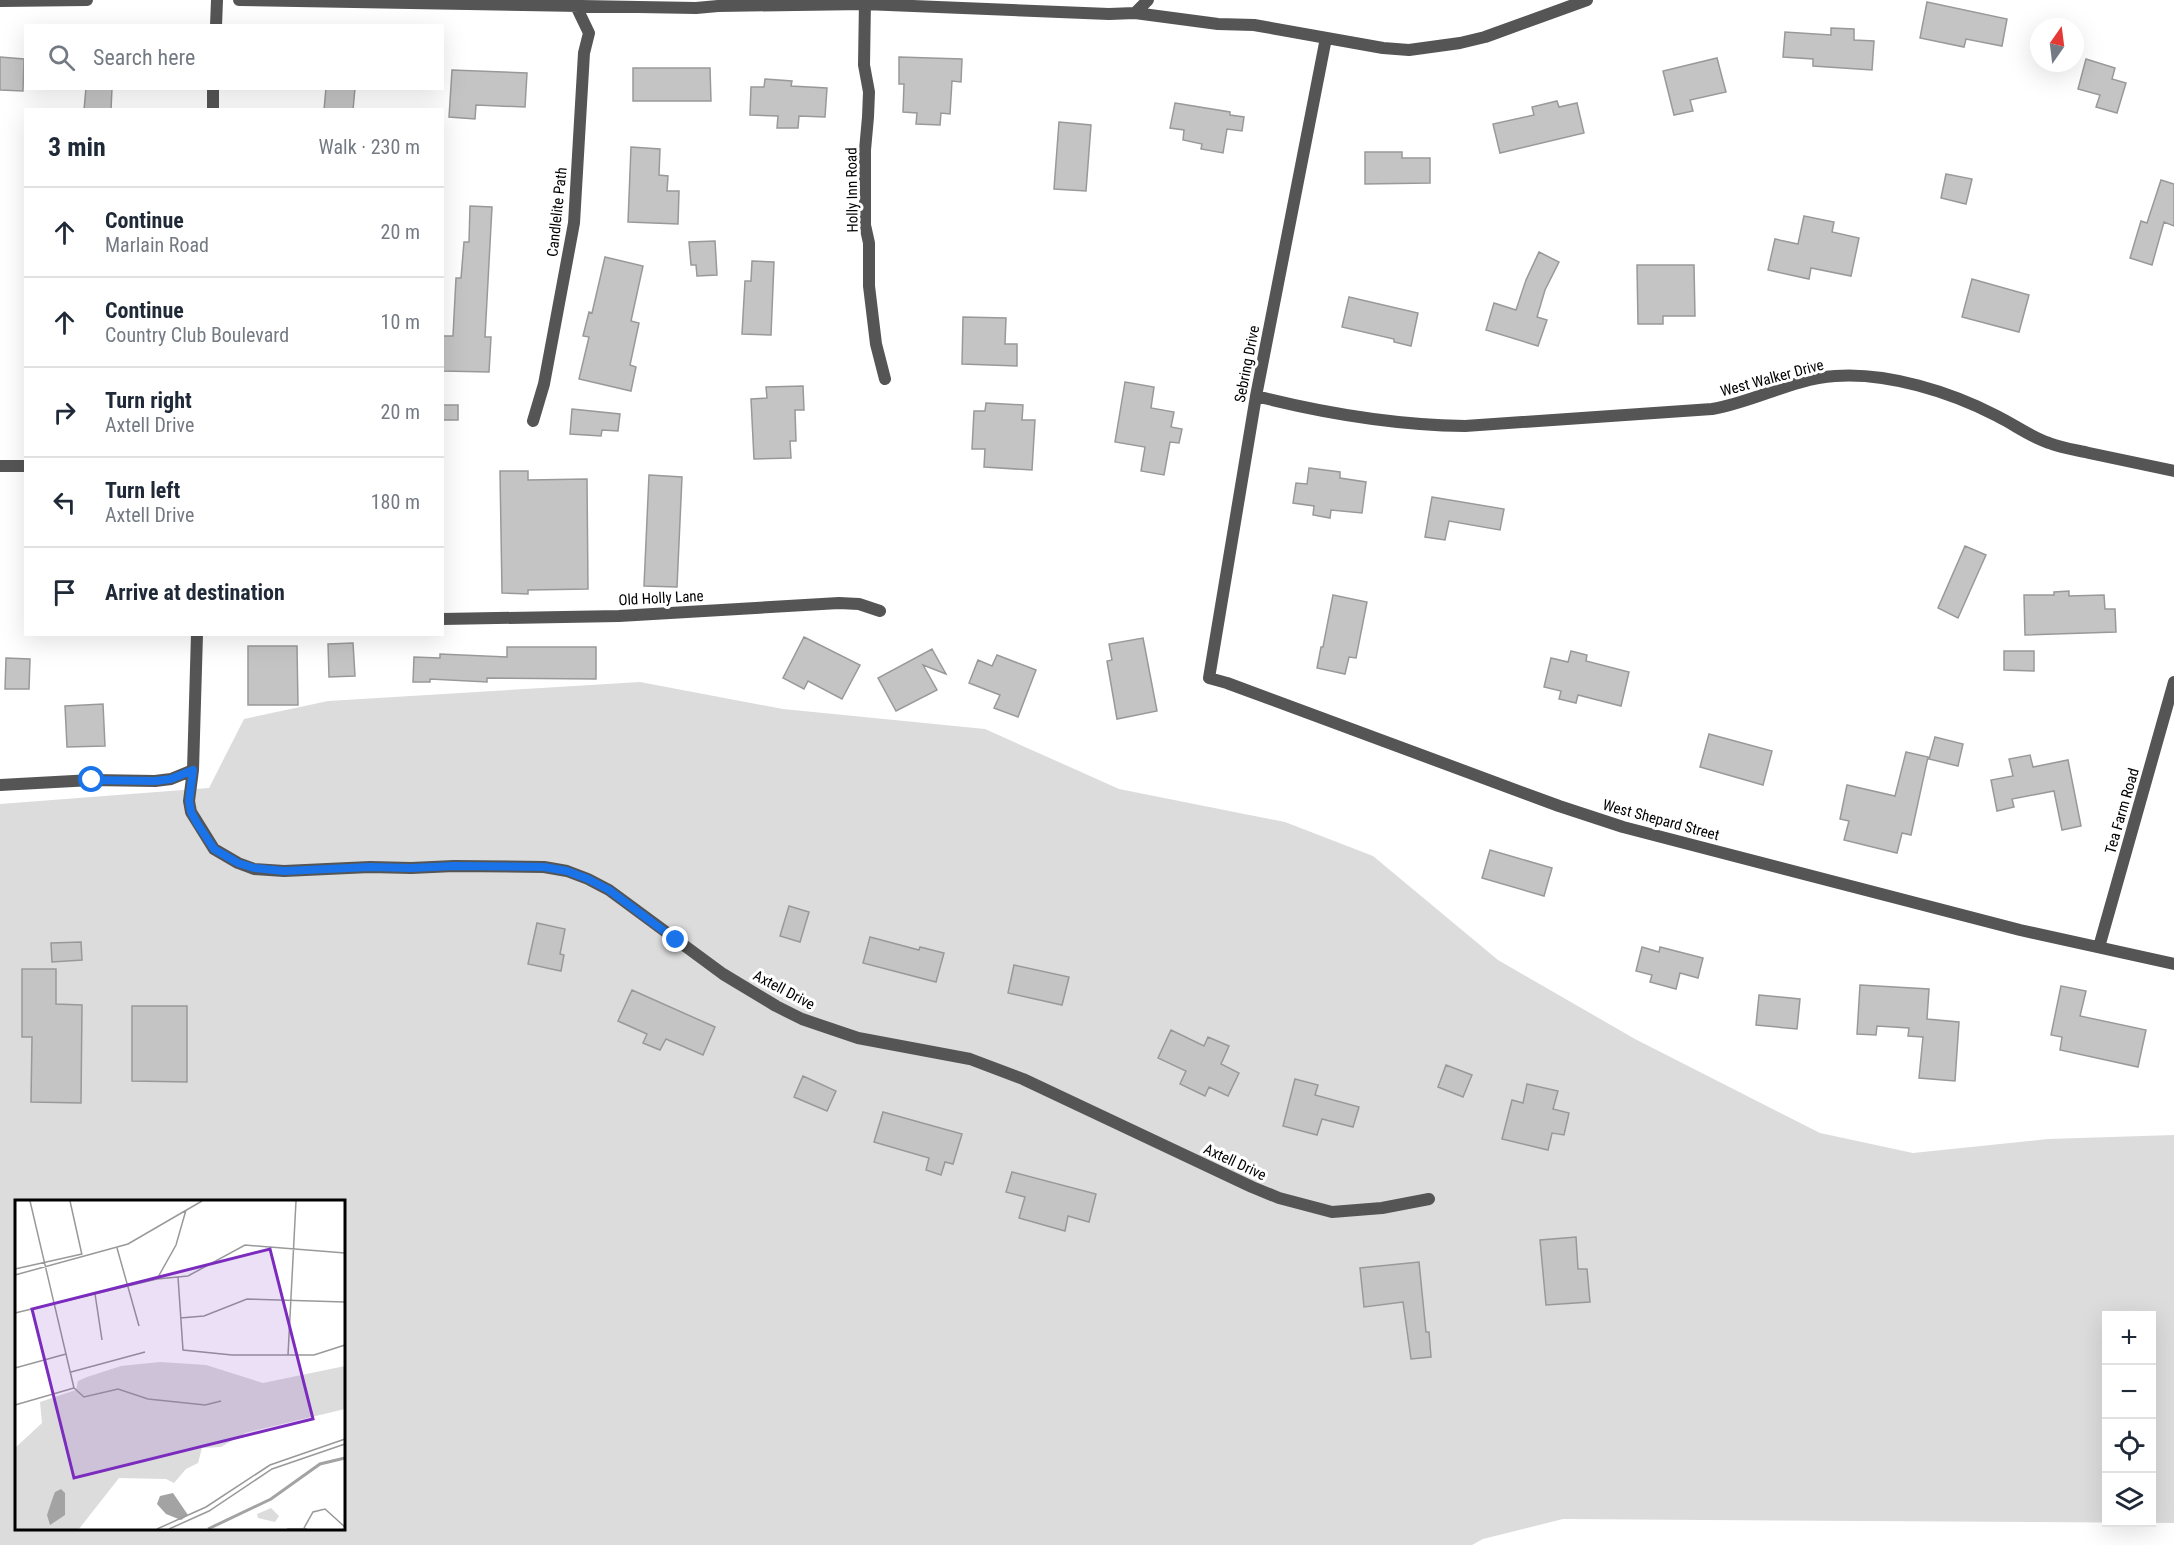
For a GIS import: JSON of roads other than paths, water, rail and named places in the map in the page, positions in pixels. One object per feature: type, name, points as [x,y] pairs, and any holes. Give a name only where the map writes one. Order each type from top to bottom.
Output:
[{"type":"street","points":[[0,1],[87,0]]},
{"type":"street","points":[[216,24],[218,0]]},
{"type":"street","points":[[239,0],[696,8],[865,2],[1109,14],[1135,13],[1218,24],[1254,25],[1383,48],[1409,50],[1485,37],[1587,0]]},
{"type":"street","points":[[1135,13],[1148,0]]},
{"type":"street","name":"Holly Inn Road","points":[[865,2],[864,65],[868,92],[864,150],[865,225],[869,243],[869,286],[876,344],[885,379]]},
{"type":"street","name":"Candlelite Path","points":[[533,421],[544,384],[574,223],[584,53],[589,33],[576,6]]},
{"type":"street","name":"Sebring Drive","points":[[1227,683],[1209,678],[1256,396],[1326,38]]},
{"type":"street","points":[[213,90],[213,108]]},
{"type":"street","name":"West Walker Drive","points":[[1256,396],[1426,426],[1465,426],[1712,409],[1730,406],[1802,382],[1834,376],[1866,376],[1948,394],[1996,415],[2030,435],[2051,444],[2174,471]]},
{"type":"street","points":[[0,466],[24,466]]},
{"type":"street","name":"Old Holly Lane","points":[[444,619],[619,616],[839,603],[859,604],[880,611]]},
{"type":"street","name":"Axtell Drive","points":[[197,636],[193,770],[189,801],[191,812],[214,849],[246,866],[284,871],[466,866],[544,867],[567,871],[609,890],[723,974],[802,1019],[858,1038],[970,1059],[1023,1079],[1279,1198],[1332,1212],[1382,1208],[1429,1199]]},
{"type":"street","name":"Tea Farm Road","points":[[2099,947],[2174,682]]},
{"type":"street","name":"West Shepard Street","points":[[1227,683],[1559,806],[1623,827],[2020,930],[2174,964]]},
{"type":"street","points":[[0,785],[92,780],[155,781],[171,779],[193,770]]}]
